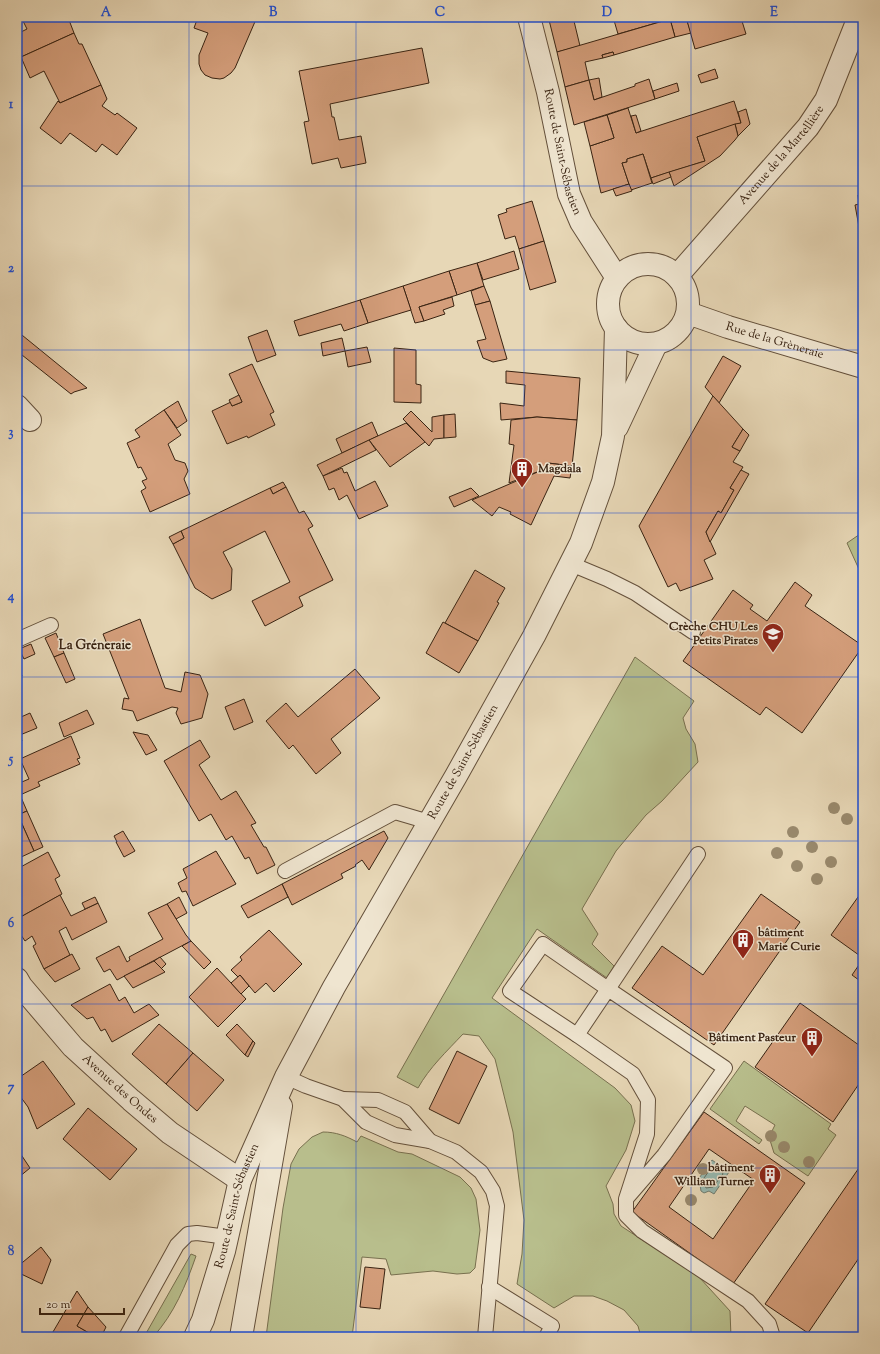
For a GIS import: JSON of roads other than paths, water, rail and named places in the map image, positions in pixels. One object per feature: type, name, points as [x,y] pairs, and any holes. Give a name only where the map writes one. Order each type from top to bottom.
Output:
[{"type":"street","name":"Route de Saint-Sébastien","points":[[529,17],[548,92],[569,194],[581,222],[617,278]]},
{"type":"street","name":"Avenue de la Martellière","points":[[677,276],[808,127],[826,100],[859,17]]},
{"type":"street","points":[[640,264],[665,267],[677,276],[682,281],[687,294],[688,313],[678,332],[668,339],[656,344],[636,343],[626,338],[612,322],[608,311],[608,300],[611,288],[617,278],[630,268],[640,264]]},
{"type":"street","name":"Rue de la Grèneraie","points":[[688,313],[728,327],[863,367]]},
{"type":"street","name":"Route de Saint-Sébastien","points":[[195,1337],[203,1320],[227,1237],[240,1180],[286,1077],[334,987],[534,636],[581,543],[603,482],[613,436],[616,328]]},
{"type":"street","name":"Route de Saint-Sébastien","points":[[613,436],[656,344]]},
{"type":"street","name":"Avenue des Ondes","points":[[17,979],[21,986],[73,1047],[131,1100],[170,1133],[240,1180]]},
{"type":"street","name":"Route de Saint-Sébastien","points":[[241,1337],[286,1077]]},
{"type":"lane","points":[[571,564],[607,578],[635,593],[693,632]]},
{"type":"lane","points":[[17,640],[51,625]]},
{"type":"lane","points":[[285,871],[395,812],[429,822]]},
{"type":"lane","points":[[577,1035],[698,854]]},
{"type":"lane","points":[[626,1199],[664,1155],[725,1068],[543,944],[510,991],[633,1074],[648,1100],[647,1134],[626,1199],[626,1215],[642,1231],[748,1301],[769,1324],[773,1337]]},
{"type":"lane","points":[[286,1077],[343,1099],[378,1100],[405,1112],[430,1141]]},
{"type":"lane","points":[[343,1099],[366,1122],[395,1135],[430,1141],[456,1152],[481,1172],[493,1191],[497,1206],[485,1337]]},
{"type":"lane","points":[[126,1337],[178,1245],[188,1234],[197,1232],[227,1237]]},
{"type":"lane","points":[[489,1287],[552,1326],[546,1337]]},
{"type":"water","points":[[712,1160],[729,1172],[714,1194],[709,1191],[704,1193],[701,1191],[700,1185],[697,1181]]},
{"type":"place","name":"Magdala","points":[[522,488]]},
{"type":"place","name":"Crèche CHU Les Petits Pirates","points":[[773,654]]},
{"type":"place","name":"bâtiment Marie Curie","points":[[743,960]]},
{"type":"place","name":"Bâtiment Pasteur","points":[[812,1058]]},
{"type":"place","name":"bâtiment William Turner","points":[[770,1194]]},
{"type":"district","name":"La Gréneraie","points":[[95,646]]}]
